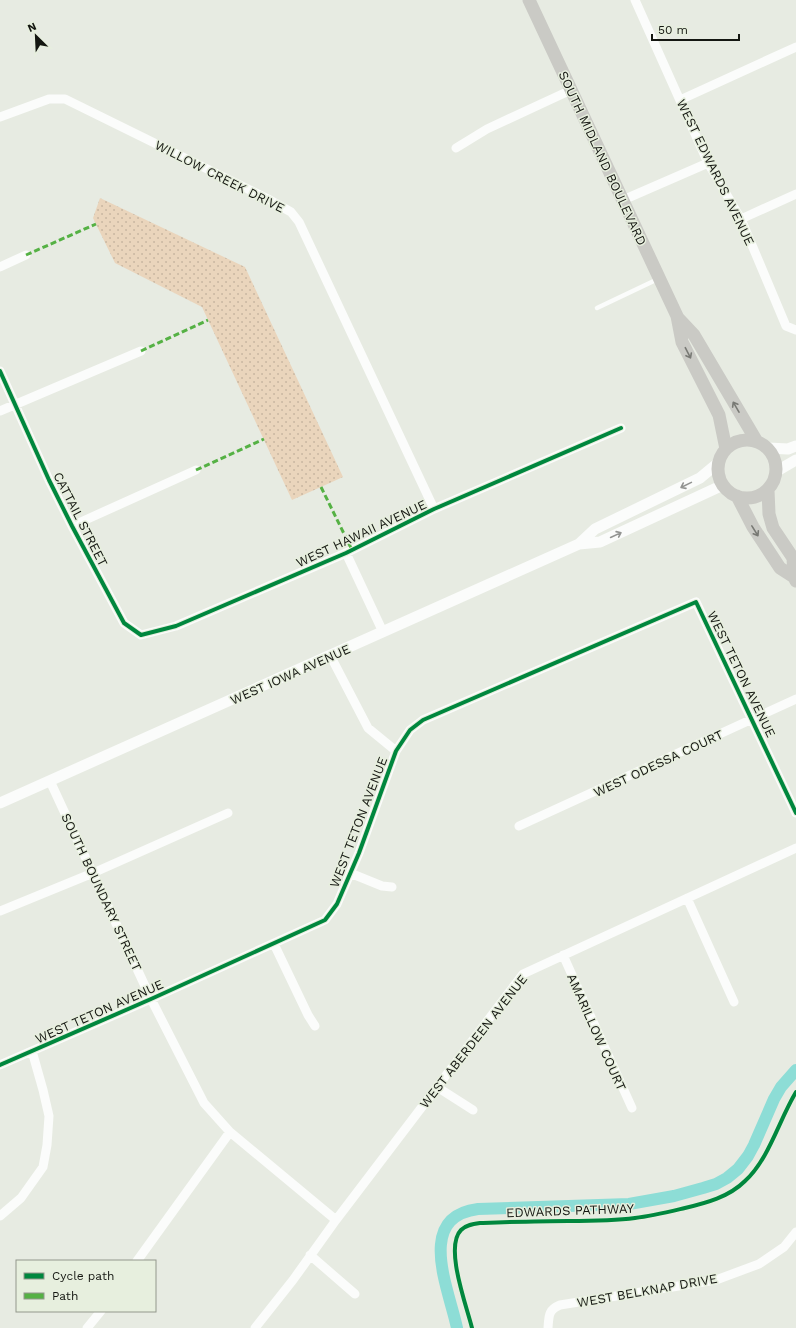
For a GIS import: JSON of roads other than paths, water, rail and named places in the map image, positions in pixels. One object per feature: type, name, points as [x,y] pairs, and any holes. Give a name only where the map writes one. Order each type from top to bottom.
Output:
[{"type":"main road","name":"SOUTH MIDLAND BOULEVARD","points":[[529,0],[677,316],[682,342],[719,415],[726,449]]},
{"type":"main road","name":"SOUTH MIDLAND BOULEVARD","points":[[677,316],[694,335],[756,440]]},
{"type":"main road","points":[[745,439],[756,440],[768,448],[772,452],[776,461],[777,471],[774,481],[768,490],[760,496],[742,498],[736,496],[726,489],[720,482],[718,463],[721,455],[726,449],[736,442],[745,439]]},
{"type":"main road","points":[[768,490],[769,514],[773,528],[793,558],[795,579]]},
{"type":"main road","points":[[736,496],[753,527],[780,568],[795,579]]},
{"type":"street","name":"WEST EDWARDS AVENUE","points":[[635,0],[708,163],[741,219],[786,326],[796,330]]},
{"type":"street","points":[[680,100],[796,47]]},
{"type":"street","points":[[456,148],[487,128],[571,90]]},
{"type":"street","name":"WILLOW CREEK DRIVE","points":[[0,117],[49,99],[65,99],[268,199],[291,212],[303,228],[434,510]]},
{"type":"street","points":[[623,200],[708,163]]},
{"type":"street","points":[[741,219],[796,194]]},
{"type":"street","points":[[0,267],[26,256]]},
{"type":"street","points":[[0,411],[140,351]]},
{"type":"street","name":"CATTAIL STREET","points":[[0,371],[72,526],[124,623],[141,635],[176,626]]},
{"type":"street","name":"WEST HAWAII AVENUE","points":[[176,626],[346,553],[434,510],[621,428]]},
{"type":"street","points":[[768,448],[788,449],[796,446]]},
{"type":"street","points":[[777,471],[796,460]]},
{"type":"street","name":"WEST IOWA AVENUE","points":[[579,544],[595,529],[700,478],[718,463]]},
{"type":"street","points":[[72,526],[196,470]]},
{"type":"street","name":"WEST IOWA AVENUE","points":[[0,803],[579,544],[600,542],[723,485]]},
{"type":"street","points":[[346,553],[383,632]]},
{"type":"street","name":"WEST TETON AVENUE","points":[[0,1065],[151,999],[325,920],[337,904],[396,751],[410,730],[422,720],[696,602],[796,813]]},
{"type":"street","points":[[330,655],[368,728],[396,751]]},
{"type":"street","name":"WEST ODESSA COURT","points":[[519,826],[796,699]]},
{"type":"street","name":"SOUTH BOUNDARY STREET","points":[[50,781],[151,999],[204,1103],[230,1132],[336,1220]]},
{"type":"street","points":[[0,912],[93,873],[228,813]]},
{"type":"street","name":"WEST ABERDEEN AVENUE","points":[[255,1328],[523,974],[796,848]]},
{"type":"street","points":[[350,873],[382,886],[392,887]]},
{"type":"street","points":[[687,898],[734,1002]]},
{"type":"street","points":[[274,944],[308,1015],[315,1026]]},
{"type":"street","name":"AMARILLOW COURT","points":[[563,955],[632,1108]]},
{"type":"street","points":[[0,1216],[21,1198],[43,1168],[47,1145],[49,1116],[32,1051]]},
{"type":"street","points":[[436,1087],[473,1110]]},
{"type":"street","points":[[138,1260],[230,1132]]},
{"type":"street","name":"WEST BELKNAP DRIVE","points":[[548,1328],[549,1315],[553,1308],[560,1304],[716,1280],[759,1264],[784,1247],[796,1232]]},
{"type":"street","points":[[310,1255],[355,1294]]},
{"type":"street","points":[[87,1328],[99,1312]]},
{"type":"lane","points":[[597,308],[660,278]]},
{"type":"waterway","points":[[457,1328],[441,1257],[442,1240],[447,1225],[459,1215],[478,1209],[629,1204],[674,1196],[716,1184],[727,1178],[738,1169],[748,1156],[774,1099],[781,1087],[796,1070]]}]
